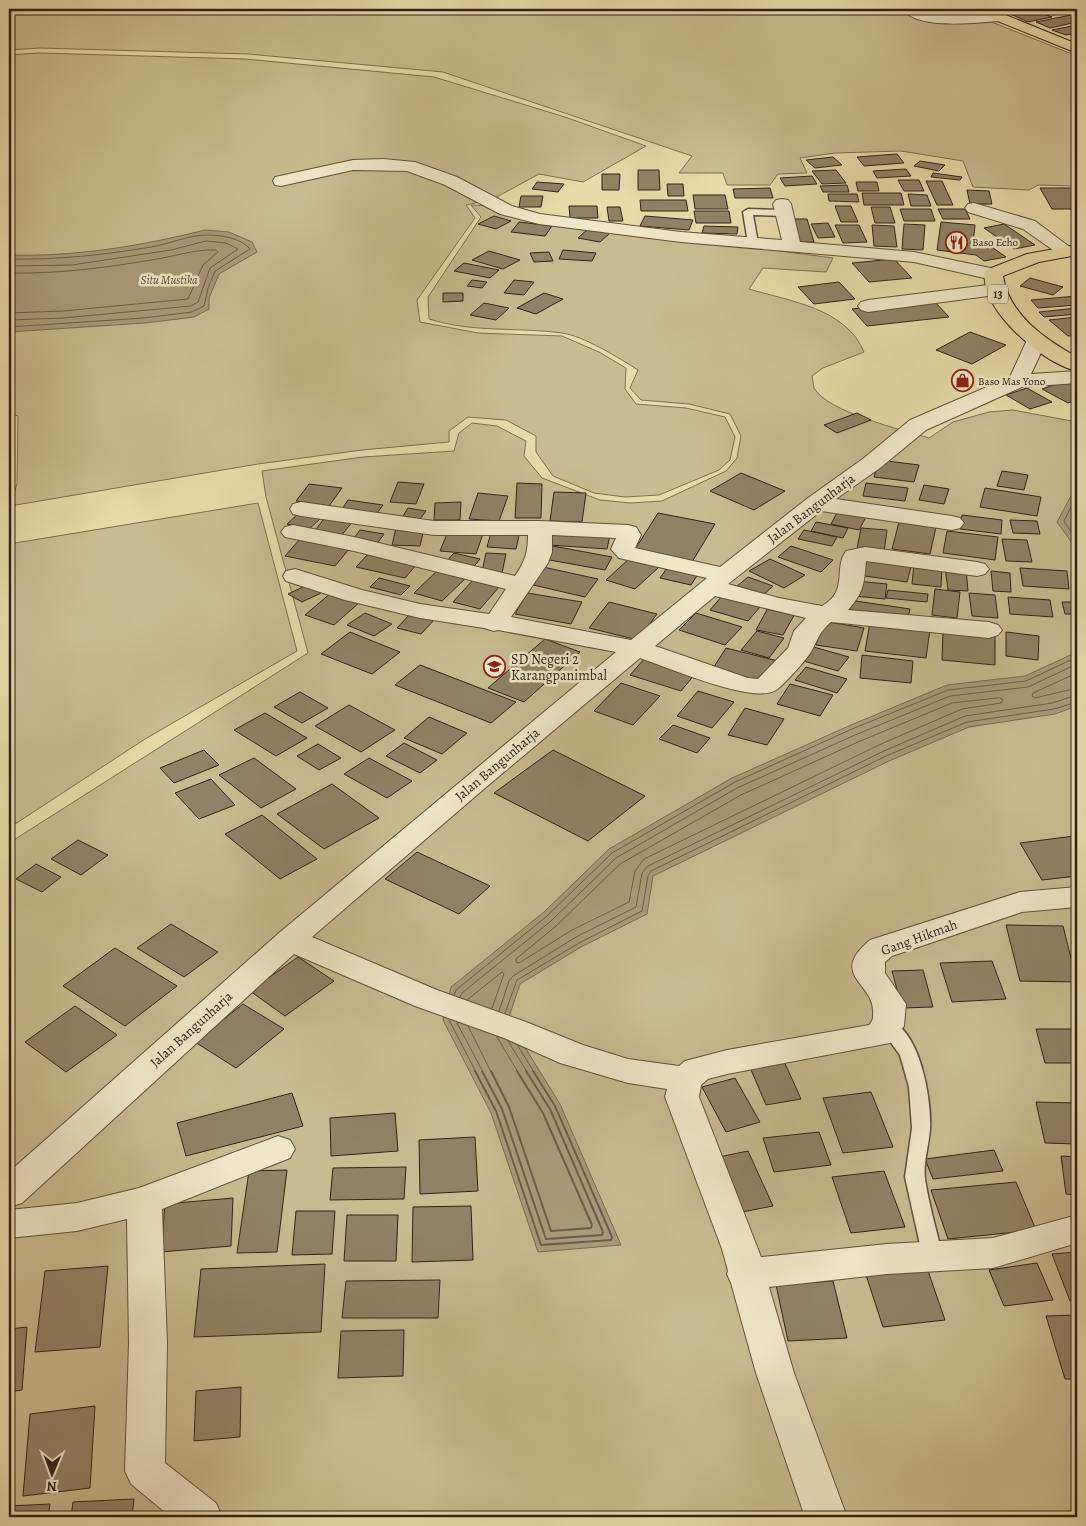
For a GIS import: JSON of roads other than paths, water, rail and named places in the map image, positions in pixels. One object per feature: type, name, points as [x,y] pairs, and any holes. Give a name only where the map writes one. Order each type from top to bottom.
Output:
[{"type":"highway","points":[[996,12],[1077,50]]},
{"type":"highway","name":"13","points":[[1072,251],[1028,258],[1011,264],[995,282],[1012,317],[1037,340],[1077,365]]},
{"type":"street","points":[[909,9],[918,15],[937,17],[996,12]]},
{"type":"street","points":[[281,181],[354,165],[383,164],[409,166],[451,181],[506,210],[539,219],[680,237],[914,257],[995,282]]},
{"type":"street","points":[[974,208],[1029,225],[1072,251]]},
{"type":"street","points":[[783,209],[792,246]]},
{"type":"street","points":[[868,306],[995,282]]},
{"type":"street","points":[[1018,382],[1037,340]]},
{"type":"street","name":"Jalan Bangunharja","points":[[9,1193],[290,940],[635,648],[816,503],[872,463],[918,424],[1018,382],[1077,377]]},
{"type":"street","points":[[816,503],[894,516],[952,523]]},
{"type":"street","points":[[301,509],[434,528],[540,528],[628,532],[629,535],[623,549],[626,553],[718,581],[754,601],[824,615],[989,630]]},
{"type":"street","points":[[494,624],[536,563],[540,552],[540,528]]},
{"type":"street","points":[[294,532],[354,544],[521,585]]},
{"type":"street","points":[[295,576],[420,611],[494,624],[532,628],[635,648],[721,678],[764,687],[774,680],[800,650],[807,631],[848,595],[852,585],[854,556],[858,554],[891,557],[977,569]]},
{"type":"street","name":"Gang Hikmah","points":[[888,1026],[890,1004],[869,974],[868,958],[882,948],[1020,902],[1077,897]]},
{"type":"street","points":[[290,940],[426,998],[515,1030],[572,1054],[628,1071],[685,1079]]},
{"type":"street","points":[[826,1517],[775,1373],[740,1249],[682,1097],[685,1079],[697,1070],[879,1035],[888,1026]]},
{"type":"street","points":[[9,1224],[78,1217],[144,1201],[278,1149]]},
{"type":"street","points":[[144,1201],[148,1343],[145,1471],[202,1517]]},
{"type":"street","points":[[746,1274],[887,1259],[933,1258],[993,1253],[1077,1228]]},
{"type":"lane","points":[[745,199],[753,243]]},
{"type":"lane","points":[[748,212],[783,209]]},
{"type":"lane","points":[[888,1026],[909,1054],[918,1087],[921,1128],[915,1177],[933,1258]]},
{"type":"water","name":"Situ Mustika","points":[[205,230],[229,232],[252,242],[257,252],[219,274],[209,298],[209,309],[194,317],[145,323],[9,332],[9,255],[58,254],[107,249],[157,241]]},
{"type":"water","points":[[1077,485],[1077,550],[1057,522]]},
{"type":"water","points":[[1077,652],[1077,706],[1055,714],[969,727],[889,761],[653,876],[647,914],[581,947],[520,984],[508,1020],[560,1104],[621,1245],[538,1252],[491,1113],[443,1020],[451,987],[544,912],[609,849],[732,778],[947,685],[1025,676]]},
{"type":"place","name":"Baso Echo","points":[[956,242]]},
{"type":"place","name":"Baso Mas Yono","points":[[962,381]]},
{"type":"place","name":"SD Negeri 2 Karangpanimbal","points":[[495,667]]}]
